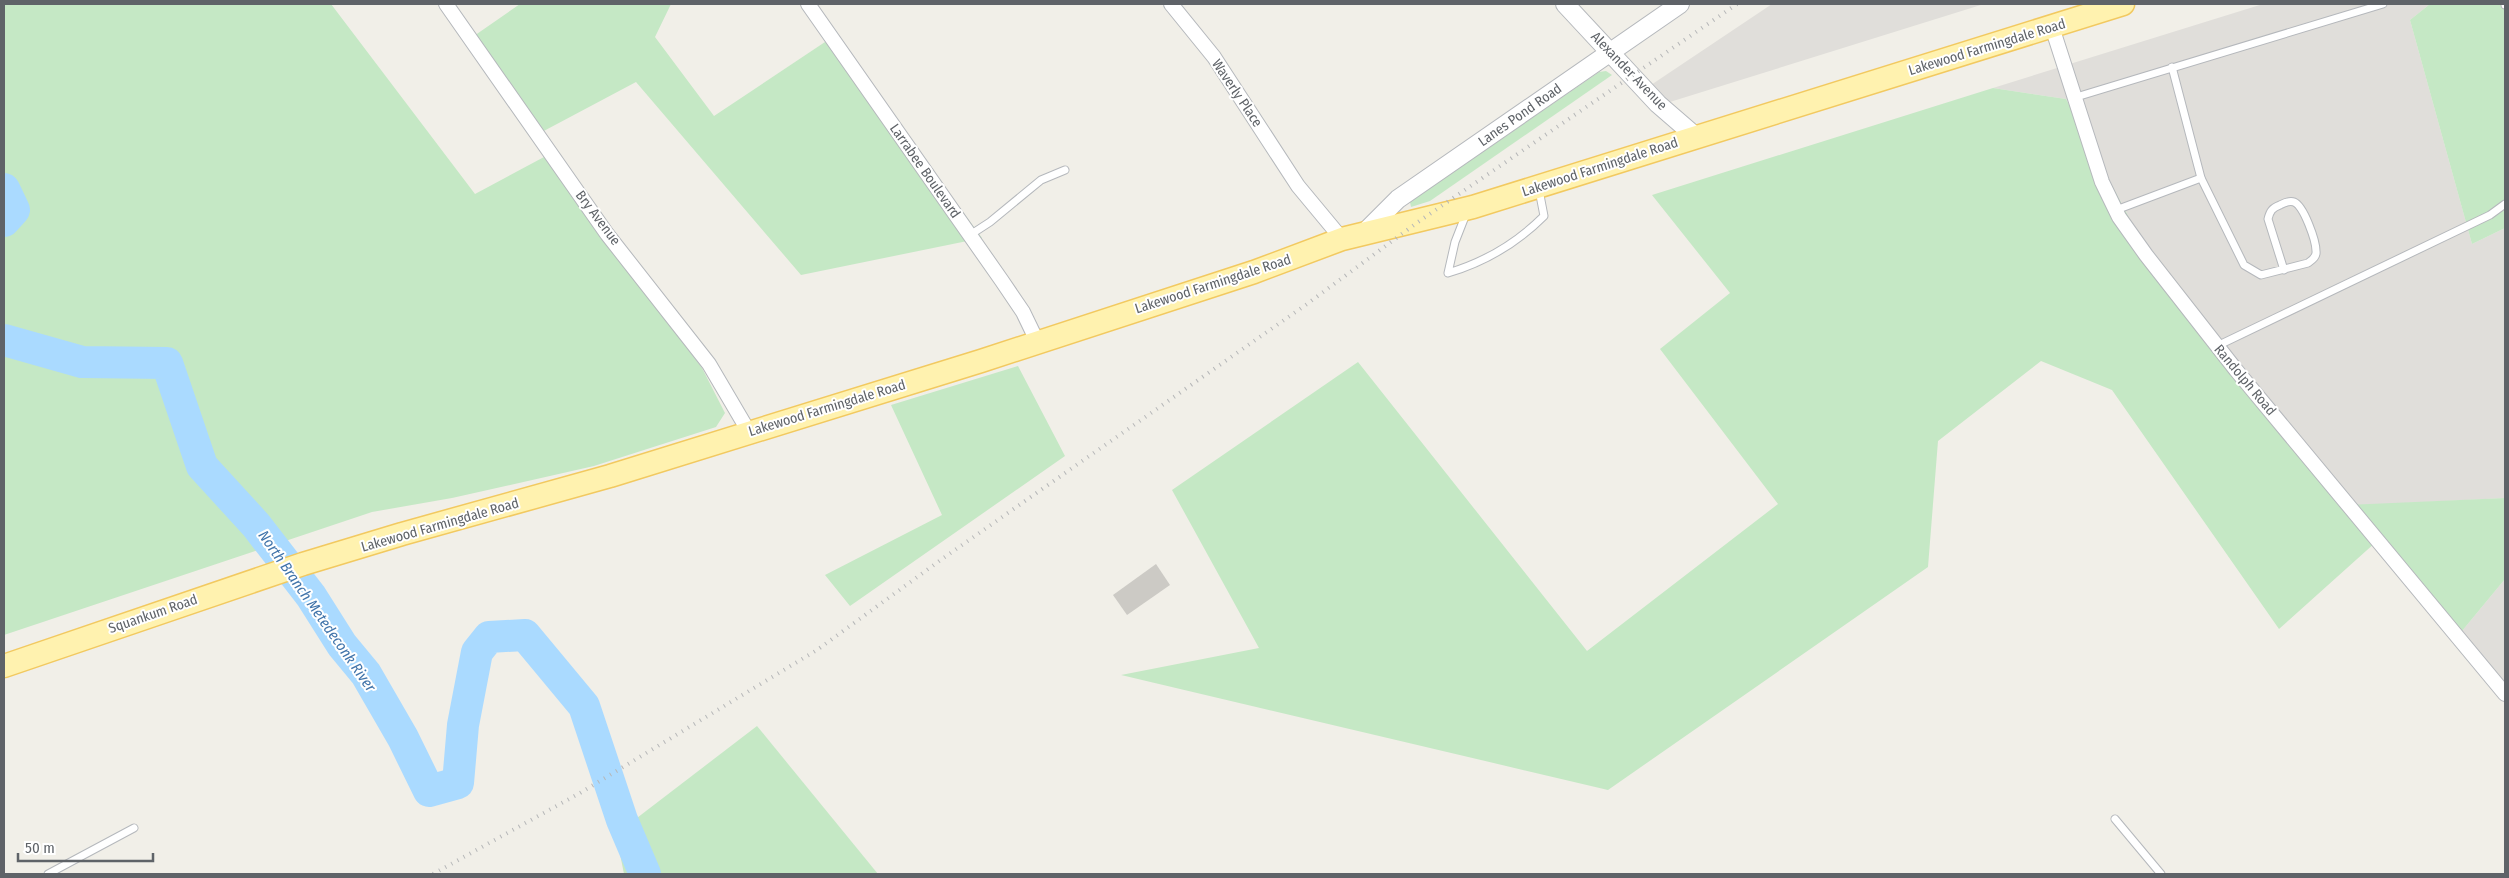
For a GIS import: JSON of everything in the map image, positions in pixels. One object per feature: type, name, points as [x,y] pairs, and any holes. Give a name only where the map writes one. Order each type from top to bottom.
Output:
[{"type":"main road","name":"Lakewood Farmingdale Road","points":[[303,564],[548,495],[1254,272],[1342,239],[1468,208],[1538,187],[1695,136],[2122,4]]},
{"type":"main road","name":"Squankum Road","points":[[4,666],[303,564]]},
{"type":"street","name":"Bry Avenue","points":[[446,4],[607,234],[709,364],[749,432]]},
{"type":"street","name":"Larrabee Boulevard","points":[[808,4],[970,235],[1022,312],[1038,341]]},
{"type":"street","name":"Waverly Place","points":[[1171,4],[1214,57],[1298,186],[1342,239]]},
{"type":"street","name":"Alexander Avenue","points":[[1565,4],[1658,104],[1695,136]]},
{"type":"street","name":"Lanes Pond Road","points":[[1365,232],[1398,200],[1680,4]]},
{"type":"street","name":"Randolph Road","points":[[2052,27],[2073,98],[2102,182],[2116,210],[2146,255],[2217,346],[2505,694]]},
{"type":"lane","points":[[2073,98],[2383,4]]},
{"type":"lane","points":[[2172,67],[2201,178],[2244,265],[2260,276],[2284,270],[2308,264],[2316,256],[2316,250],[2304,210],[2295,202],[2290,201],[2272,208],[2268,219],[2284,270]]},
{"type":"lane","points":[[970,235],[990,222],[1041,180],[1065,170]]},
{"type":"lane","points":[[2116,210],[2201,178]]},
{"type":"lane","points":[[1468,208],[1455,242],[1448,273],[1491,256],[1528,232],[1544,216],[1538,187]]},
{"type":"lane","points":[[2217,346],[2490,215],[2505,204]]},
{"type":"lane","points":[[2116,819],[2161,874]]},
{"type":"lane","points":[[48,874],[134,828]]},
{"type":"shaded area","points":[[1772,4],[1984,4],[1657,106],[1642,91]]},
{"type":"shaded area","points":[[2263,4],[2430,4],[2410,20],[2472,244],[2505,228],[2505,498],[2347,506],[2156,268],[2066,99],[1993,88]]},
{"type":"shaded area","points":[[2505,579],[2505,694],[2457,637]]},
{"type":"green space","points":[[4,4],[331,4],[475,194],[544,157],[702,368],[725,413],[716,427],[594,466],[452,498],[372,512],[4,635]]},
{"type":"green space","points":[[520,4],[671,4],[655,37],[714,116],[834,36],[982,238],[801,275],[636,82],[540,133],[471,38]]},
{"type":"green space","points":[[2430,4],[2505,4],[2505,228],[2472,244],[2410,20]]},
{"type":"green space","points":[[1606,71],[1612,75],[1430,201],[1411,207],[1410,202],[1599,72]]},
{"type":"green space","points":[[1993,88],[2066,99],[2156,268],[2347,505],[2505,498],[2505,579],[2457,637],[2376,542],[2279,629],[2112,390],[2041,361],[1938,441],[1928,567],[1608,790],[1121,675],[1259,648],[1172,490],[1358,362],[1587,651],[1778,504],[1660,349],[1730,293],[1652,195]]},
{"type":"green space","points":[[1018,366],[1065,456],[850,606],[825,575],[942,515],[891,405]]},
{"type":"green space","points":[[757,726],[878,874],[624,874],[616,834]]},
{"type":"building","points":[[1156,564],[1170,585],[1127,615],[1113,595]]},
{"type":"waterway","name":"North Branch Metedeconk River","points":[[4,189],[14,210],[4,221]]},
{"type":"waterway","name":"North Branch Metedeconk River","points":[[4,340],[82,362],[167,363],[202,466],[256,525],[311,596],[342,645],[366,674],[403,738],[429,791],[458,783],[463,725],[477,652],[489,637],[525,635],[584,706],[622,820],[645,874]]},
{"type":"railway","points":[[433,874],[580,793],[817,650],[942,559],[1307,304],[1418,222],[1737,4]]}]
